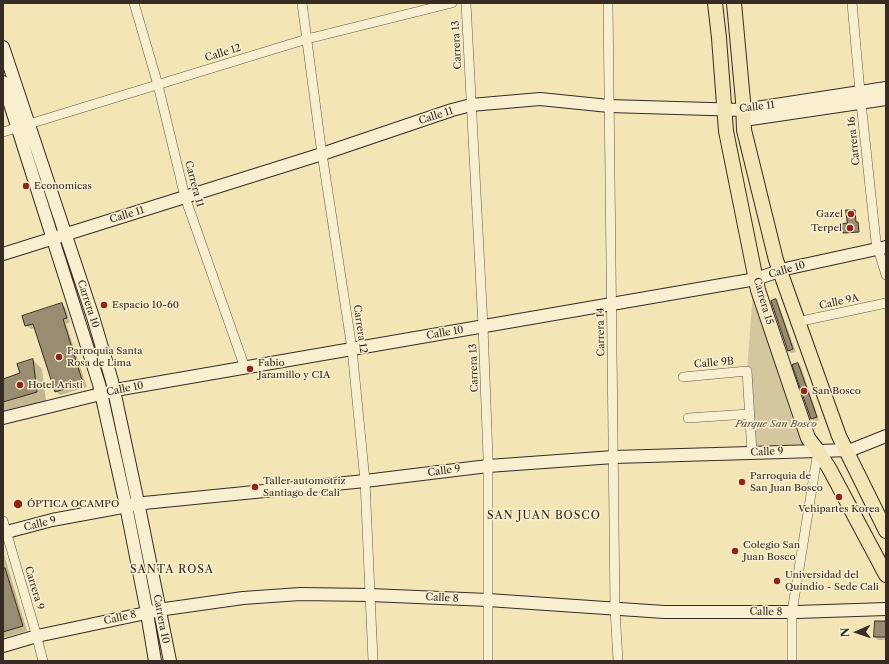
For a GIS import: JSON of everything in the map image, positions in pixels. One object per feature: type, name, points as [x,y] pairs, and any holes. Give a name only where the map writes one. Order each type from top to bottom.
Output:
[{"type":"main road","name":"Carrera 15","points":[[715,3],[720,38],[726,109],[726,131],[758,290],[808,438],[829,468],[886,575]]},
{"type":"main road","points":[[734,3],[744,130],[779,271],[839,436],[886,531]]},
{"type":"main road","name":"Carrera 10","points":[[3,46],[93,317],[114,391],[170,661]]},
{"type":"main road","name":"Carrera 10","points":[[3,82],[102,394],[147,613],[154,661]]},
{"type":"main road","name":"Calle 11","points":[[3,254],[322,154],[471,105],[540,99],[609,106],[726,109],[743,115],[860,97],[886,88]]},
{"type":"main road","name":"Calle 11","points":[[860,97],[886,99]]},
{"type":"main road","name":"Calle 10","points":[[3,418],[114,391],[756,279],[779,271],[882,248]]},
{"type":"main road","name":"Calle 9","points":[[4,529],[138,504],[365,481],[488,466],[614,457],[851,450],[886,436]]},
{"type":"main road","name":"Calle 8","points":[[3,646],[37,636],[160,610],[243,598],[300,594],[370,595],[488,600],[664,612],[792,612],[886,609]]},
{"type":"street","name":"Carrera 11","points":[[134,3],[158,85],[185,197],[245,368]]},
{"type":"street","name":"Carrera 12","points":[[302,3],[322,154],[352,349],[365,481],[373,661]]},
{"type":"street","name":"Calle 12","points":[[3,132],[307,38],[452,3]]},
{"type":"street","name":"Carrera 13","points":[[466,3],[483,326],[488,466],[488,661]]},
{"type":"street","name":"Carrera 14","points":[[608,3],[615,609],[618,661]]},
{"type":"street","name":"Carrera 16","points":[[852,3],[860,97],[886,275]]},
{"type":"street","name":"Calle 9A","points":[[797,322],[886,303]]},
{"type":"street","name":"Calle 9B","points":[[683,376],[747,371],[749,414]]},
{"type":"street","points":[[688,418],[749,414],[752,453]]},
{"type":"street","points":[[792,661],[792,612],[818,451]]},
{"type":"street","name":"Carrera 9","points":[[4,529],[37,636],[43,661]]},
{"type":"green space","name":"Parque San Bosco","points":[[753,292],[818,451],[752,453],[747,371]]},
{"type":"building","points":[[846,210],[855,210],[859,232],[843,233],[841,224],[847,223]]},
{"type":"building","points":[[776,299],[793,349],[788,351],[771,301]]},
{"type":"building","name":"Parroquia Santa Rosa de Lima","points":[[62,303],[67,318],[63,319],[83,383],[55,392],[33,324],[25,326],[22,316]]},
{"type":"building","name":"Hotel Aristi","points":[[33,359],[37,392],[3,402],[3,379],[20,373],[17,364]]},
{"type":"building","name":"San Bosco","points":[[798,363],[817,417],[811,419],[792,365]]},
{"type":"building","points":[[3,568],[5,568],[23,626],[3,632]]},
{"type":"building","points":[[875,621],[886,621],[886,637],[874,637]]},
{"type":"place","name":"Economicas","points":[[26,186]]},
{"type":"place","name":"Gazel","points":[[851,214]]},
{"type":"place","name":"Terpel","points":[[850,228]]},
{"type":"place","name":"Espacio 10-60","points":[[104,305]]},
{"type":"place","name":"Parroquia Santa Rosa de Lima","points":[[59,357]]},
{"type":"place","name":"Fabio Jaramillo y CIA","points":[[250,369]]},
{"type":"place","name":"Hotel Aristi","points":[[20,385]]},
{"type":"place","name":"San Bosco","points":[[804,391]]},
{"type":"place","name":"Parroquia de San Juan Bosco","points":[[742,482]]},
{"type":"place","name":"Taller automotriz Santiago de Cali","points":[[255,487]]},
{"type":"place","name":"Vehipartes Korea","points":[[839,497]]},
{"type":"place","name":"ÓPTICA OCAMPO","points":[[18,504]]},
{"type":"place","name":"Colegio San Juan Bosco","points":[[735,551]]},
{"type":"place","name":"Universidad del Quindío - Sede Cali","points":[[777,581]]},
{"type":"district","name":"SAN JUAN BOSCO","points":[[544,516]]},
{"type":"district","name":"SANTA ROSA","points":[[172,570]]}]
